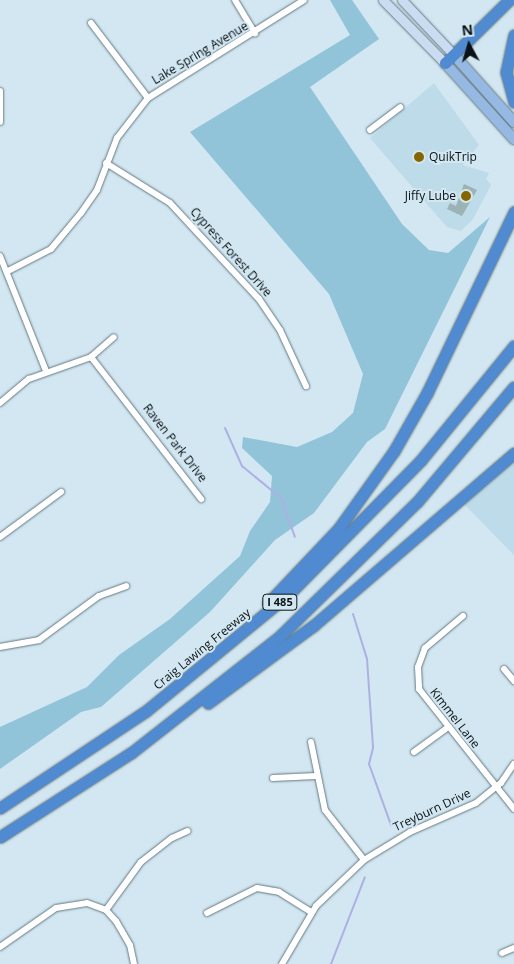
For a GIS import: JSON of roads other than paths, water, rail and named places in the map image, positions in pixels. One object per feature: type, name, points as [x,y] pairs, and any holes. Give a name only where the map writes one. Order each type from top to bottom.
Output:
[{"type":"highway","points":[[450,59],[510,0]]},
{"type":"highway","points":[[514,35],[506,72],[514,102]]},
{"type":"highway","points":[[223,651],[311,559],[376,479],[427,393],[514,212]]},
{"type":"highway","name":"Craig Lawing Freeway","points":[[0,808],[111,737],[223,651],[289,594],[386,499],[514,346]]},
{"type":"highway","name":"I 485","points":[[0,837],[171,724],[280,636],[368,552],[514,387]]},
{"type":"highway","points":[[171,724],[220,696],[313,626],[514,454]]},
{"type":"main road","points":[[383,0],[450,59],[514,122]]},
{"type":"main road","points":[[402,0],[514,139]]},
{"type":"street","points":[[235,0],[255,33]]},
{"type":"street","name":"Lake Spring Avenue","points":[[8,271],[42,255],[60,239],[92,198],[126,123],[148,98],[255,33],[304,0]]},
{"type":"street","points":[[91,23],[148,98]]},
{"type":"street","points":[[0,91],[0,122]]},
{"type":"street","points":[[370,130],[400,107]]},
{"type":"street","name":"Cypress Forest Drive","points":[[106,164],[170,203],[259,300],[280,330],[306,386]]},
{"type":"street","points":[[0,256],[8,271],[46,371]]},
{"type":"street","points":[[0,403],[46,371],[91,357],[114,336]]},
{"type":"street","name":"Raven Park Drive","points":[[91,357],[201,499]]},
{"type":"street","points":[[0,537],[61,492]]},
{"type":"street","points":[[0,647],[39,640],[92,601],[126,586]]},
{"type":"street","name":"Kimmel Lane","points":[[463,616],[429,643],[418,667],[419,689],[447,728],[514,808]]},
{"type":"street","points":[[504,668],[514,681]]},
{"type":"street","points":[[414,752],[447,728]]},
{"type":"street","points":[[311,742],[316,776],[329,817],[364,860]]},
{"type":"street","name":"Treyburn Drive","points":[[282,964],[312,912],[364,860],[410,832],[464,810],[497,787],[514,764]]},
{"type":"street","points":[[273,778],[316,776]]},
{"type":"street","points":[[106,910],[142,862],[172,838],[188,831]]},
{"type":"street","points":[[207,913],[257,888],[279,892],[312,912]]},
{"type":"street","points":[[0,947],[66,904],[87,903],[106,910],[127,938],[134,964]]},
{"type":"street","points":[[502,953],[514,948]]},
{"type":"waterway","points":[[225,428],[242,466],[281,498],[295,537]]},
{"type":"waterway","points":[[353,614],[367,659],[373,748],[369,764],[391,825]]},
{"type":"waterway","points":[[331,964],[365,877]]},
{"type":"place","name":"QuikTrip","points":[[419,157]]},
{"type":"place","name":"Jiffy Lube","points":[[466,196]]}]
